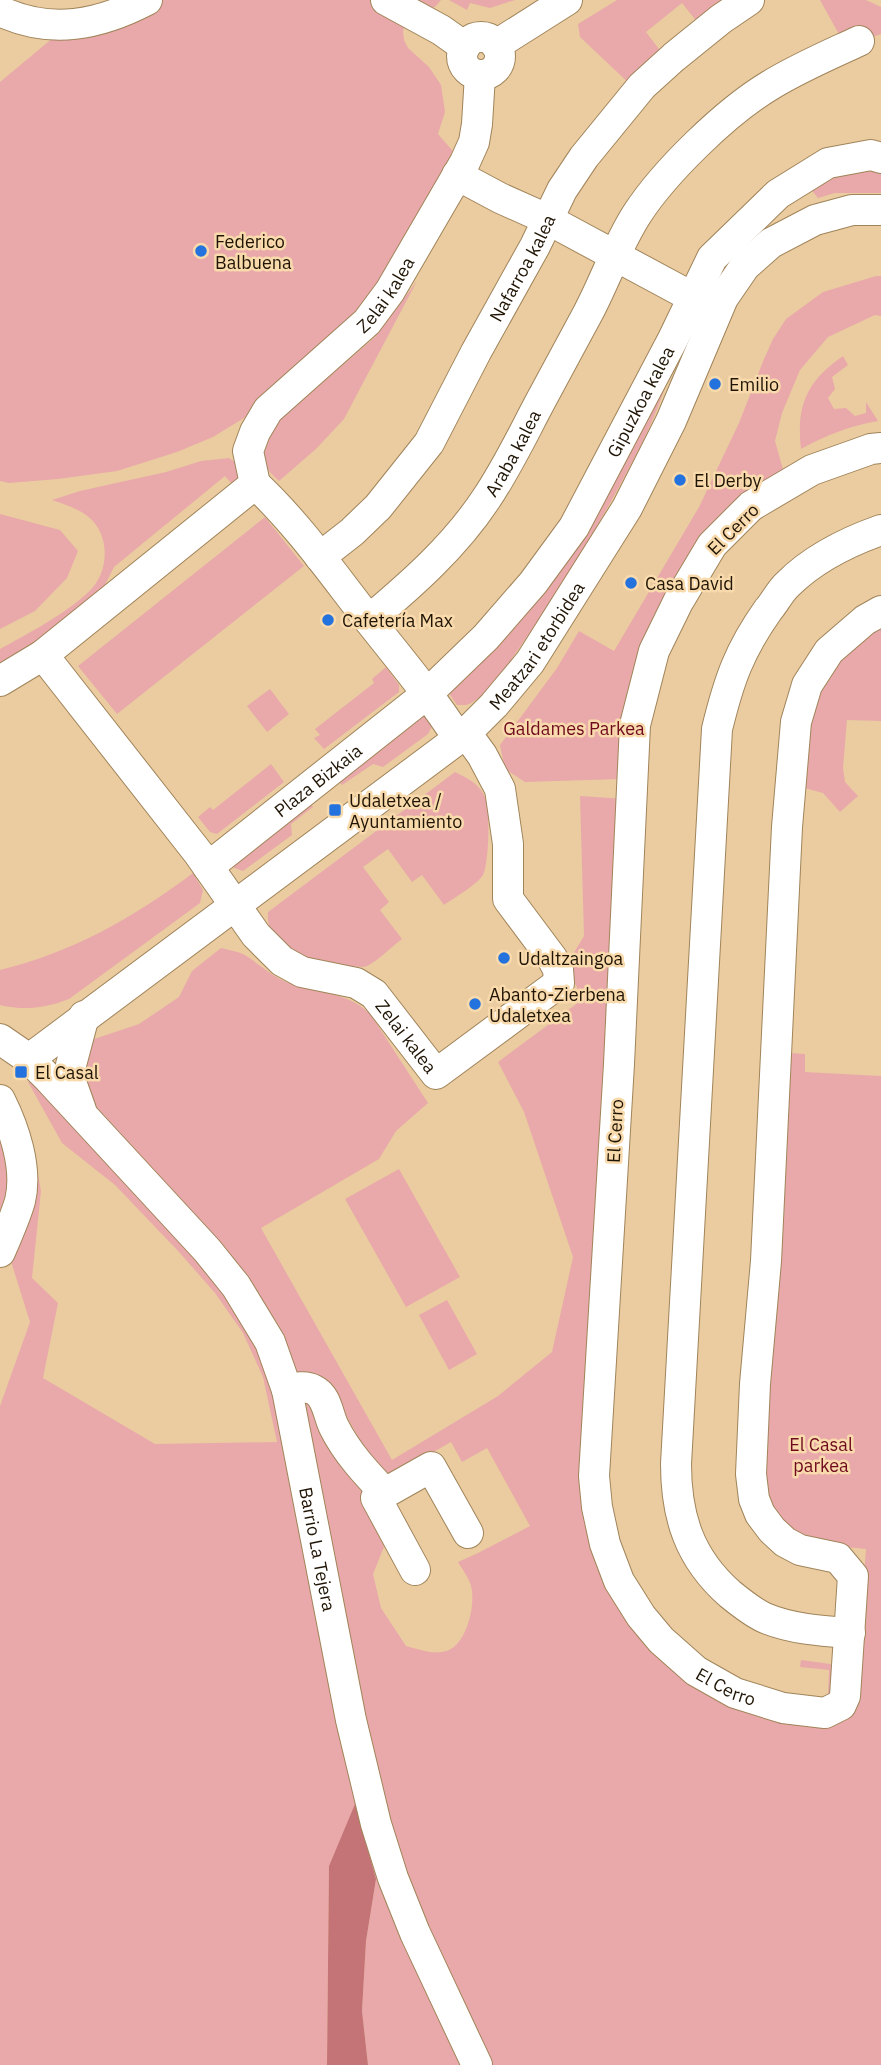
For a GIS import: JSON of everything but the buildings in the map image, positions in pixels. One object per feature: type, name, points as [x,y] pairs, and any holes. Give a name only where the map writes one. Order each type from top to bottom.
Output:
[{"type":"street","points":[[0,11],[36,23],[65,25],[108,18],[147,0]]},
{"type":"street","points":[[386,0],[441,30],[465,47]]},
{"type":"street","points":[[496,45],[567,0]]},
{"type":"street","name":"Nafarroa kalea","points":[[320,557],[378,507],[429,443],[475,352],[535,246],[562,190],[584,157],[642,86],[684,48],[749,0]]},
{"type":"street","points":[[480,37],[496,45],[499,63],[491,72],[480,75],[471,72],[464,65],[462,56],[465,47],[474,39],[480,37]]},
{"type":"street","name":"Araba kalea","points":[[369,620],[402,593],[446,550],[486,500],[590,310],[637,214],[670,173],[715,127],[768,86],[859,41]]},
{"type":"street","name":"Zelai kalea","points":[[235,905],[256,935],[282,961],[302,972],[356,983],[374,993],[436,1074],[559,983],[558,969],[552,958],[508,900],[508,844],[500,789],[482,755],[462,736],[320,557],[255,484],[248,451],[268,410],[367,322],[390,291],[474,142],[480,75]]},
{"type":"street","name":"Gipuzkoa kalea","points":[[428,693],[494,628],[533,583],[574,527],[660,364],[712,258],[778,194],[828,163],[871,155],[881,158]]},
{"type":"street","points":[[457,174],[692,297]]},
{"type":"street","name":"Meatzari etorbidea","points":[[29,1059],[462,736],[494,705],[530,663],[627,508],[671,421],[723,299],[745,266],[771,243],[815,220],[852,210],[881,210]]},
{"type":"street","name":"El Cerro","points":[[881,448],[812,470],[751,506],[712,545],[678,602],[654,651],[635,725],[619,1064],[594,1476],[605,1544],[619,1581],[641,1616],[661,1640],[696,1671],[735,1693],[783,1708],[825,1713],[841,1705],[845,1696],[853,1576],[838,1558],[800,1550],[785,1542],[760,1514],[754,1499],[751,1474],[755,1384],[766,1261],[787,827],[796,722],[807,685],[829,651],[865,620],[881,611]]},
{"type":"street","points":[[0,681],[43,655],[255,484]]},
{"type":"street","points":[[850,1633],[797,1627],[766,1618],[745,1607],[721,1586],[703,1565],[682,1521],[676,1494],[676,1464],[717,729],[726,692],[740,653],[787,585],[821,558],[860,537],[881,530]]},
{"type":"street","points":[[43,655],[235,905]]},
{"type":"street","name":"Plaza Bizkaia","points":[[208,867],[428,693]]},
{"type":"street","points":[[83,1114],[71,1082],[71,1065],[84,1016]]},
{"type":"street","name":"Meatzari etorbidea","points":[[1,1049],[50,1024],[84,1016]]},
{"type":"street","name":"Barrio La Tejera","points":[[1,1049],[29,1059],[83,1114],[207,1250],[236,1286],[270,1342],[287,1391],[365,1785],[393,1878],[415,1933],[477,2065]]},
{"type":"street","points":[[0,1100],[10,1119],[22,1170],[20,1199],[0,1252]]},
{"type":"street","points":[[287,1391],[298,1387],[314,1390],[325,1402],[343,1445],[385,1493]]},
{"type":"street","points":[[415,1570],[376,1498],[430,1467],[468,1533]]},
{"type":"green space","name":"Federico Balbuena","points":[[131,0],[441,0],[435,7],[413,9],[403,31],[408,48],[429,67],[441,85],[445,112],[438,134],[458,157],[384,284],[329,349],[244,418],[213,437],[177,452],[117,471],[58,479],[9,483],[0,481],[0,82],[54,37]]},
{"type":"green space","points":[[449,0],[515,0],[490,8],[470,3],[467,10]]},
{"type":"green space","points":[[617,0],[740,0],[702,28],[682,3],[646,32],[665,57],[634,88],[580,37],[578,24]]},
{"type":"green space","points":[[820,0],[866,0],[881,7],[881,34],[870,38],[841,38]]},
{"type":"green space","points":[[868,170],[881,172],[881,193],[835,193],[818,198],[806,183],[832,173]]},
{"type":"green space","name":"Galdames Parkea","points":[[881,276],[881,316],[875,315],[828,337],[800,370],[782,413],[775,441],[783,469],[734,505],[701,542],[621,779],[525,782],[505,769],[500,745],[557,668],[579,631],[614,651],[699,507],[739,423],[773,339],[786,319],[823,292]]},
{"type":"green space","points":[[417,281],[344,419],[316,449],[279,481],[268,470],[263,456],[267,439],[276,423],[375,337]]},
{"type":"green space","points":[[678,349],[644,439],[572,567],[495,682],[471,703],[457,705],[449,693]]},
{"type":"green space","points":[[843,356],[848,365],[832,377],[835,389],[828,398],[834,409],[846,408],[855,416],[866,413],[866,402],[878,421],[838,432],[801,449],[800,419],[807,395],[821,375]]},
{"type":"green space","points":[[229,458],[242,467],[236,489],[225,476],[114,567],[100,595],[57,630],[0,668],[0,649],[75,603],[94,586],[102,570],[104,546],[95,524],[84,513],[52,500],[201,461]]},
{"type":"green space","points":[[0,514],[60,530],[78,551],[67,578],[35,611],[0,629]]},
{"type":"green space","points":[[265,517],[304,566],[117,714],[78,666]]},
{"type":"green space","points":[[881,622],[881,721],[847,720],[843,768],[845,782],[858,796],[840,812],[823,793],[797,786],[800,743],[827,665]]},
{"type":"green space","points":[[386,667],[399,685],[399,692],[324,749],[314,738],[320,735],[315,729],[374,683],[372,679]]},
{"type":"green space","points":[[270,689],[289,714],[267,732],[247,706]]},
{"type":"green space","points":[[424,705],[433,724],[428,734],[383,767],[373,764],[342,785],[334,775]]},
{"type":"green space","points":[[271,764],[284,782],[217,834],[210,832],[198,817],[210,807],[213,810]]},
{"type":"green space","points":[[455,772],[475,784],[486,801],[487,859],[483,875],[476,883],[444,905],[422,875],[412,882],[388,849],[363,867],[389,902],[380,910],[402,939],[380,957],[363,967],[338,965],[296,953],[275,937],[269,925],[268,912]]},
{"type":"green space","name":"El Casal parkea","points":[[580,796],[625,799],[587,1528],[718,1694],[854,1702],[866,1549],[830,1545],[792,1534],[773,1513],[759,1467],[790,1053],[805,1054],[805,1072],[881,1076],[881,2065],[368,2065],[362,2011],[366,1941],[376,1879],[355,1805],[329,1866],[327,2065],[0,2065],[0,1406],[30,1322],[9,1255],[35,1159],[41,1191],[32,1278],[58,1303],[43,1378],[155,1444],[277,1442],[263,1377],[243,1333],[215,1293],[179,1252],[115,1185],[62,1143],[28,1082],[89,1092],[82,1066],[91,1040],[139,1024],[179,997],[192,971],[221,948],[243,954],[284,981],[352,1001],[371,1015],[428,1103],[396,1131],[379,1159],[261,1228],[392,1460],[498,1396],[552,1352],[573,1257],[524,1112],[498,1062],[583,999],[566,966],[584,936]],"holes":[[[301,1372],[345,1414],[376,1467],[386,1473],[398,1472],[451,1442],[462,1462],[487,1448],[530,1526],[458,1562],[470,1583],[471,1612],[461,1639],[449,1650],[433,1652],[406,1646],[381,1608],[373,1574],[384,1547],[363,1494],[337,1455],[314,1399],[305,1398]]]},
{"type":"green space","points":[[306,797],[313,807],[291,824],[292,835],[243,871],[232,867],[226,859]]},
{"type":"green space","points":[[193,873],[203,890],[200,903],[69,999],[35,1008],[0,1005],[0,970],[52,954],[101,932]]},
{"type":"green space","points":[[0,1134],[9,1184],[0,1211]]},
{"type":"green space","points":[[399,1169],[460,1277],[406,1307],[345,1199]]},
{"type":"green space","points":[[447,1300],[477,1354],[449,1370],[419,1315]]},
{"type":"green space","points":[[801,1660],[838,1665],[835,1696],[828,1695],[829,1670],[800,1667]]},
{"type":"shaded area","points":[[355,1804],[376,1879],[366,1941],[362,2011],[368,2065],[327,2065],[329,1866]]},
{"type":"place","name":"Federico Balbuena","points":[[201,251]]},
{"type":"place","name":"Emilio","points":[[715,384]]},
{"type":"place","name":"El Derby","points":[[680,480]]},
{"type":"place","name":"Casa David","points":[[631,583]]},
{"type":"place","name":"Cafetería Max","points":[[328,620]]},
{"type":"place","name":"Udaletxea / Ayuntamiento","points":[[335,810]]},
{"type":"place","name":"Udaltzaingoa","points":[[504,958]]},
{"type":"place","name":"Abanto-Zierbena Udaletxea","points":[[475,1004]]},
{"type":"place","name":"El Casal","points":[[21,1072]]}]
